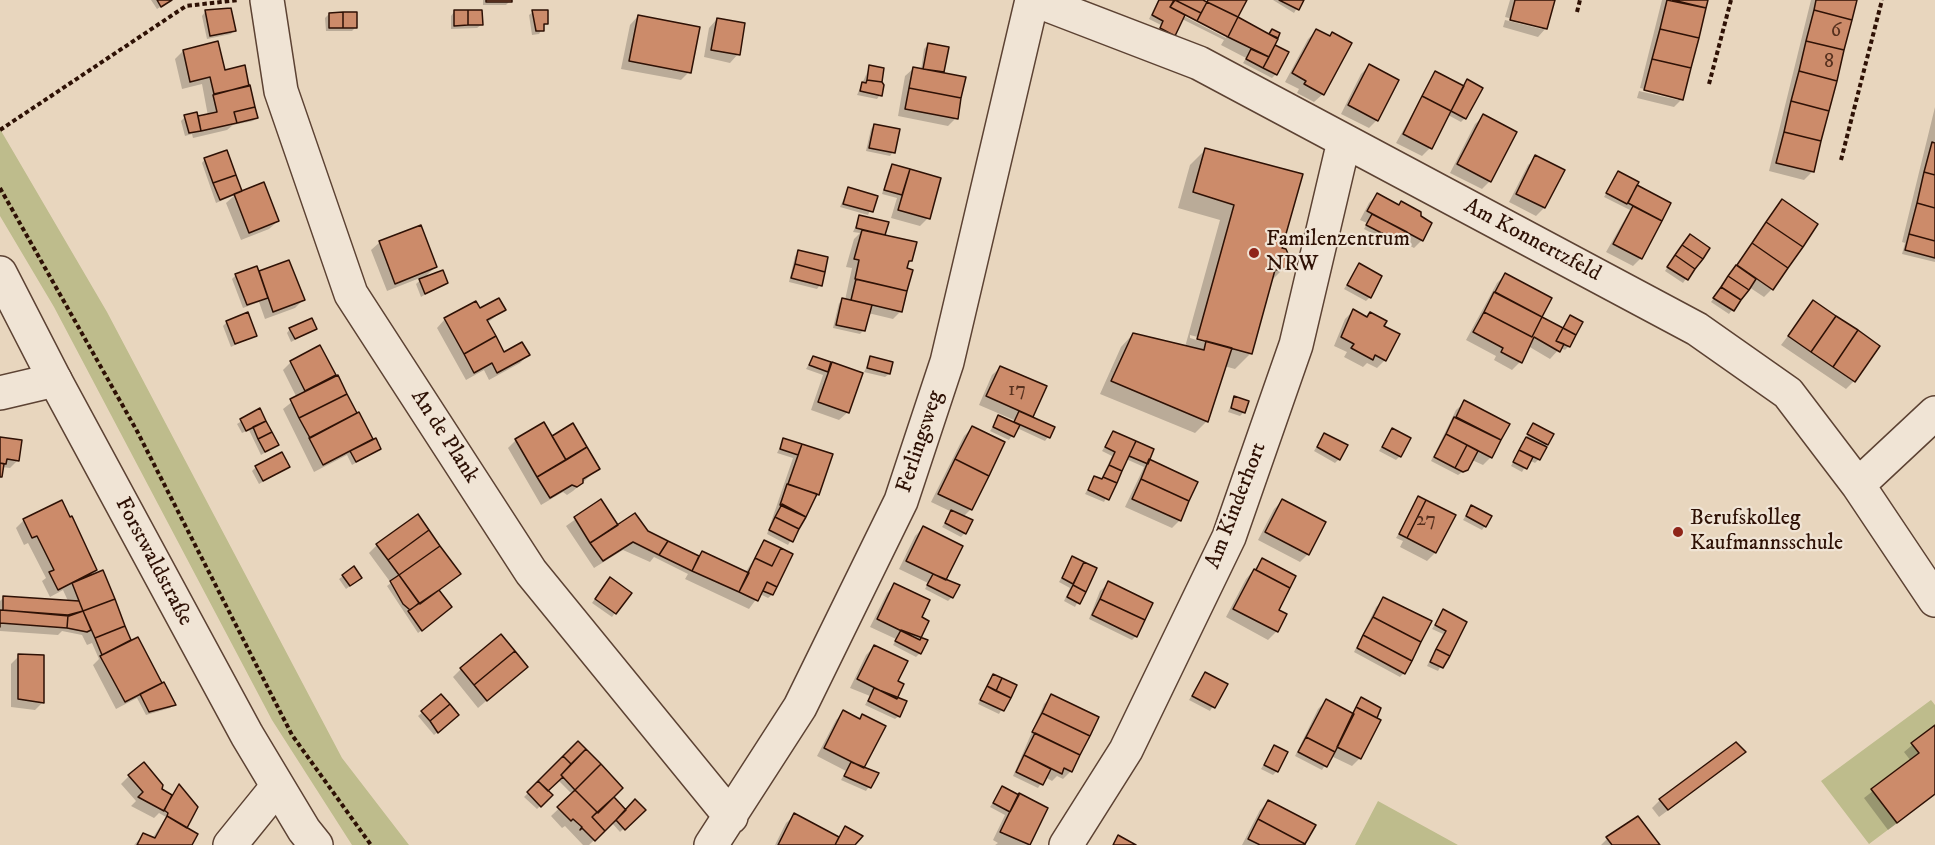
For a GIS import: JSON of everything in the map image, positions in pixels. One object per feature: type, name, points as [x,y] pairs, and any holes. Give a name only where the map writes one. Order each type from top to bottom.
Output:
[{"type":"street","name":"An de Plank","points":[[267,0],[281,91],[351,294],[531,572],[731,817]]},
{"type":"street","name":"Ferlingsweg","points":[[711,845],[800,707],[902,501],[947,362],[1034,0]]},
{"type":"street","name":"Am Konnertzfeld","points":[[1034,0],[1199,63],[1697,329],[1788,393],[1858,485],[1935,600]]},
{"type":"street","name":"Am Kinderhort","points":[[1066,845],[1126,750],[1229,537],[1296,345],[1344,141]]},
{"type":"street","name":"Forstwaldstraße","points":[[0,273],[55,381],[277,787],[304,831],[316,845]]},
{"type":"street","points":[[0,393],[55,381]]},
{"type":"street","points":[[1858,485],[1935,413]]},
{"type":"street","points":[[230,845],[277,787]]},
{"type":"path","points":[[0,130],[186,6],[239,0]]},
{"type":"path","points":[[1577,12],[1580,0]]},
{"type":"path","points":[[1709,84],[1731,0]]},
{"type":"path","points":[[1841,160],[1882,0]]},
{"type":"path","points":[[0,188],[137,431],[292,735],[371,845]]},
{"type":"shaded area","points":[[0,129],[107,312],[342,758],[409,845],[352,845],[272,720],[54,307],[0,216]]},
{"type":"shaded area","points":[[1931,700],[1935,705],[1935,725],[1912,743],[1919,753],[1871,789],[1897,823],[1869,844],[1821,781]]},
{"type":"shaded area","points":[[1378,801],[1458,845],[1355,845]]},
{"type":"building","points":[[157,0],[172,0],[161,7]]},
{"type":"building","points":[[486,0],[512,0],[512,2],[486,2]]},
{"type":"building","points":[[1159,0],[1174,0],[1170,7],[1185,15],[1175,36],[1160,28],[1163,21],[1152,15]]},
{"type":"building","points":[[1175,0],[1201,13],[1197,21],[1170,7]]},
{"type":"building","points":[[1175,0],[1203,0],[1207,2],[1201,13]]},
{"type":"building","points":[[1208,0],[1247,0],[1238,17],[1207,2]]},
{"type":"building","points":[[1279,0],[1304,0],[1299,10]]},
{"type":"building","points":[[1515,0],[1555,0],[1547,29],[1510,20]]},
{"type":"building","points":[[1667,0],[1706,8],[1699,38],[1660,29]]},
{"type":"building","points":[[1673,0],[1708,0],[1706,8]]},
{"type":"building","points":[[1816,0],[1857,0],[1852,20],[1814,10]]},
{"type":"building","points":[[1207,2],[1238,17],[1228,37],[1197,21]]},
{"type":"building","points":[[231,8],[236,31],[210,36],[205,10]]},
{"type":"building","points":[[454,10],[468,10],[468,25],[454,26]]},
{"type":"building","points":[[468,10],[482,10],[483,25],[468,25]]},
{"type":"building","points":[[532,10],[548,10],[548,24],[544,24],[544,31],[536,31]]},
{"type":"building","points":[[1814,10],[1852,20],[1844,50],[1806,41]]},
{"type":"building","points":[[343,12],[357,12],[357,28],[343,28]]},
{"type":"building","points":[[343,12],[343,28],[329,28],[329,13]]},
{"type":"building","points":[[638,15],[700,27],[691,73],[629,61]]},
{"type":"building","points":[[1238,17],[1278,39],[1269,57],[1228,37]]},
{"type":"building","points":[[717,18],[745,23],[740,55],[711,50]]},
{"type":"building","points":[[1272,29],[1280,33],[1278,38],[1269,34]]},
{"type":"building","points":[[1316,29],[1330,36],[1332,32],[1352,43],[1324,95],[1304,84],[1306,81],[1292,73]]},
{"type":"building","points":[[1660,29],[1699,38],[1691,68],[1652,59]]},
{"type":"building","points":[[218,41],[225,70],[245,65],[249,86],[214,94],[210,77],[190,82],[183,50]]},
{"type":"building","points":[[1806,41],[1844,50],[1837,81],[1799,71]]},
{"type":"building","points":[[928,43],[949,47],[944,72],[923,69]]},
{"type":"building","points":[[1275,45],[1289,52],[1277,75],[1263,68]]},
{"type":"building","points":[[1251,49],[1269,57],[1263,68],[1246,59]]},
{"type":"building","points":[[1652,59],[1691,68],[1683,100],[1644,90]]},
{"type":"building","points":[[1369,64],[1399,80],[1378,121],[1348,105]]},
{"type":"building","points":[[869,65],[884,68],[882,82],[867,80]]},
{"type":"building","points":[[913,67],[966,77],[961,98],[909,88]]},
{"type":"building","points":[[1435,71],[1464,86],[1451,111],[1422,96]]},
{"type":"building","points":[[1799,71],[1837,81],[1829,111],[1791,101]]},
{"type":"building","points":[[1467,79],[1483,88],[1466,119],[1451,111]]},
{"type":"building","points":[[867,80],[882,82],[884,85],[882,96],[860,91],[862,82],[866,83]]},
{"type":"building","points":[[250,85],[255,107],[234,112],[237,123],[201,131],[198,116],[217,112],[213,95]]},
{"type":"building","points":[[909,88],[961,98],[958,119],[905,109]]},
{"type":"building","points":[[1422,96],[1451,111],[1432,149],[1403,134]]},
{"type":"building","points":[[1791,101],[1829,111],[1821,141],[1784,132]]},
{"type":"building","points":[[255,107],[258,118],[237,123],[234,112]]},
{"type":"building","points":[[197,112],[201,131],[189,133],[184,115]]},
{"type":"building","points":[[1483,114],[1517,132],[1491,182],[1457,164]]},
{"type":"building","points":[[874,124],[900,129],[895,153],[869,148]]},
{"type":"building","points":[[1784,132],[1821,141],[1814,172],[1776,163]]},
{"type":"building","points":[[1932,142],[1935,143],[1935,175],[1924,172]]},
{"type":"building","name":"Familenzentrum NRW","points":[[1205,148],[1303,174],[1282,248],[1286,249],[1289,256],[1285,269],[1275,270],[1252,354],[1197,339],[1234,205],[1193,192]]},
{"type":"building","points":[[227,150],[236,175],[213,183],[204,158]]},
{"type":"building","points":[[1535,155],[1565,170],[1545,208],[1516,194]]},
{"type":"building","points":[[892,164],[910,169],[902,195],[884,190]]},
{"type":"building","points":[[910,169],[941,178],[930,219],[898,210]]},
{"type":"building","points":[[1618,171],[1639,182],[1627,204],[1606,193]]},
{"type":"building","points":[[1924,172],[1935,175],[1935,208],[1917,203]]},
{"type":"building","points":[[236,175],[242,191],[220,200],[213,183]]},
{"type":"building","points":[[264,182],[279,221],[249,233],[234,194]]},
{"type":"building","points":[[1637,185],[1671,203],[1662,221],[1628,203]]},
{"type":"building","points":[[848,187],[878,196],[873,212],[843,204]]},
{"type":"building","points":[[1377,193],[1399,205],[1401,201],[1421,212],[1421,216],[1432,223],[1423,241],[1367,211]]},
{"type":"building","points":[[1782,199],[1818,224],[1803,247],[1766,222]]},
{"type":"building","points":[[1917,203],[1935,208],[1935,241],[1909,234]]},
{"type":"building","points":[[1633,206],[1662,221],[1642,259],[1613,244]]},
{"type":"building","points":[[1372,214],[1407,232],[1401,243],[1366,225]]},
{"type":"building","points":[[859,215],[889,222],[885,235],[856,228]]},
{"type":"building","points":[[1766,222],[1803,247],[1788,268],[1752,243]]},
{"type":"building","points":[[421,225],[437,267],[395,284],[379,241]]},
{"type":"building","points":[[862,230],[917,242],[912,261],[909,261],[907,268],[913,270],[907,291],[855,279],[859,260],[854,259]]},
{"type":"building","points":[[1690,234],[1710,248],[1703,259],[1682,245]]},
{"type":"building","points":[[1909,234],[1935,241],[1935,258],[1905,250]]},
{"type":"building","points":[[1752,243],[1788,268],[1773,290],[1737,265]]},
{"type":"building","points":[[1682,245],[1703,259],[1695,269],[1675,255]]},
{"type":"building","points":[[798,250],[828,257],[825,272],[795,264]]},
{"type":"building","points":[[1675,255],[1695,269],[1688,280],[1667,267]]},
{"type":"building","points":[[289,260],[305,300],[273,312],[259,271]]},
{"type":"building","points":[[1359,263],[1382,276],[1371,298],[1347,285]]},
{"type":"building","points":[[795,264],[825,272],[822,286],[791,278]]},
{"type":"building","points":[[1736,265],[1756,279],[1749,290],[1728,276]]},
{"type":"building","points":[[257,266],[268,298],[247,305],[235,274]]},
{"type":"building","points":[[443,270],[448,283],[425,294],[419,279]]},
{"type":"building","points":[[1505,273],[1552,298],[1542,317],[1495,292]]},
{"type":"building","points":[[1728,276],[1749,290],[1741,300],[1721,287]]},
{"type":"building","points":[[856,279],[907,291],[902,312],[851,300]]},
{"type":"building","points":[[1721,287],[1741,300],[1734,311],[1713,298]]},
{"type":"building","points":[[1494,292],[1542,317],[1532,337],[1484,312]]},
{"type":"building","points":[[499,298],[506,310],[487,320],[496,336],[464,354],[444,318],[476,301],[480,308]]},
{"type":"building","points":[[842,298],[872,305],[865,331],[836,325]]},
{"type":"building","points":[[1813,300],[1836,316],[1811,352],[1788,336]]},
{"type":"building","points":[[1353,309],[1367,317],[1370,312],[1387,321],[1384,326],[1400,334],[1386,361],[1375,355],[1373,360],[1351,348],[1354,344],[1341,337]]},
{"type":"building","points":[[248,312],[257,336],[235,344],[226,321]]},
{"type":"building","points":[[1484,312],[1532,337],[1542,317],[1563,328],[1556,341],[1564,344],[1560,352],[1534,337],[1522,363],[1501,352],[1503,348],[1473,332]]},
{"type":"building","points":[[1570,315],[1583,322],[1576,335],[1563,328]]},
{"type":"building","points":[[1836,316],[1858,330],[1833,367],[1811,352]]},
{"type":"building","points":[[312,318],[317,329],[295,339],[289,328]]},
{"type":"building","points":[[1563,328],[1576,335],[1570,347],[1556,341]]},
{"type":"building","points":[[1858,330],[1880,346],[1855,382],[1833,367]]},
{"type":"building","points":[[1133,333],[1204,350],[1206,341],[1232,348],[1208,422],[1111,381]]},
{"type":"building","points":[[496,336],[504,352],[522,342],[530,355],[497,373],[492,363],[474,373],[464,354]]},
{"type":"building","points":[[320,345],[336,375],[305,391],[290,361]]},
{"type":"building","points":[[813,356],[831,362],[828,372],[809,365]]},
{"type":"building","points":[[870,356],[893,362],[890,374],[867,368]]},
{"type":"building","points":[[832,362],[863,373],[849,413],[818,402]]},
{"type":"building","points":[[1000,366],[1047,386],[1033,417],[986,396]]},
{"type":"building","points":[[338,375],[347,394],[299,418],[290,399]]},
{"type":"building","points":[[347,394],[357,413],[310,438],[299,418]]},
{"type":"building","points":[[1234,396],[1249,401],[1245,413],[1231,408]]},
{"type":"building","points":[[1464,400],[1510,424],[1501,440],[1456,417]]},
{"type":"building","points":[[260,408],[266,421],[246,431],[240,419]]},
{"type":"building","points":[[1019,411],[1055,427],[1050,438],[1014,422]]},
{"type":"building","points":[[359,412],[373,439],[323,465],[309,438]]},
{"type":"building","points":[[998,415],[1020,425],[1014,437],[993,427]]},
{"type":"building","points":[[1454,417],[1501,440],[1492,458],[1446,434]]},
{"type":"building","points":[[266,421],[272,432],[258,439],[253,427]]},
{"type":"building","points":[[544,422],[566,460],[537,477],[515,439]]},
{"type":"building","points":[[573,423],[587,447],[566,460],[552,436]]},
{"type":"building","points":[[1533,423],[1554,434],[1548,445],[1527,434]]},
{"type":"building","points":[[972,426],[1005,442],[989,476],[955,459]]},
{"type":"building","points":[[1392,428],[1411,438],[1401,457],[1382,447]]},
{"type":"building","points":[[1113,431],[1136,441],[1122,471],[1109,465],[1115,452],[1105,447]]},
{"type":"building","points":[[272,432],[279,445],[265,452],[258,439]]},
{"type":"building","points":[[1324,433],[1348,445],[1340,460],[1317,447]]},
{"type":"building","points":[[1446,434],[1467,445],[1455,468],[1434,457]]},
{"type":"building","points":[[0,437],[22,440],[19,461],[7,459],[6,464],[0,463]]},
{"type":"building","points":[[1526,437],[1547,447],[1540,460],[1519,450]]},
{"type":"building","points":[[376,438],[381,449],[356,462],[350,451]]},
{"type":"building","points":[[783,438],[802,444],[798,455],[780,449]]},
{"type":"building","points":[[1136,441],[1154,449],[1148,464],[1129,456]]},
{"type":"building","points":[[802,444],[833,454],[819,495],[788,484]]},
{"type":"building","points":[[1467,445],[1478,451],[1468,470],[1463,472],[1455,468]]},
{"type":"building","points":[[587,447],[600,469],[583,479],[583,483],[577,487],[572,485],[550,498],[537,477]]},
{"type":"building","points":[[1519,450],[1533,457],[1527,469],[1513,462]]},
{"type":"building","points":[[282,452],[290,467],[263,481],[255,466]]},
{"type":"building","points":[[955,459],[989,476],[972,510],[938,494]]},
{"type":"building","points":[[1149,459],[1198,482],[1189,501],[1141,479]]},
{"type":"building","points":[[0,463],[4,464],[2,477],[0,477]]},
{"type":"building","points":[[1109,465],[1122,471],[1117,483],[1103,477]]},
{"type":"building","points":[[1094,476],[1117,483],[1109,500],[1088,490]]},
{"type":"building","points":[[1141,479],[1189,501],[1181,521],[1132,499]]},
{"type":"building","points":[[787,484],[817,494],[806,517],[780,505]]},
{"type":"building","points":[[1418,496],[1426,500],[1407,538],[1399,534]]},
{"type":"building","points":[[601,499],[618,525],[590,543],[574,517]]},
{"type":"building","points":[[1282,499],[1326,522],[1309,555],[1265,532]]},
{"type":"building","points":[[62,500],[97,570],[58,590],[49,572],[54,570],[37,536],[32,538],[23,519]]},
{"type":"building","points":[[1426,500],[1456,515],[1436,553],[1407,538]]},
{"type":"building","points":[[782,504],[806,517],[799,529],[775,517]]},
{"type":"building","points":[[1471,505],[1492,516],[1486,527],[1466,516]]},
{"type":"building","points":[[951,510],[973,520],[966,534],[945,523]]},
{"type":"building","points":[[635,513],[648,531],[668,541],[659,555],[633,542],[603,561],[590,543]]},
{"type":"building","points":[[418,514],[429,530],[388,560],[376,544]]},
{"type":"building","points":[[775,517],[799,529],[793,542],[769,530]]},
{"type":"building","points":[[923,526],[963,546],[946,580],[906,561]]},
{"type":"building","points":[[429,530],[440,546],[399,575],[388,560]]},
{"type":"building","points":[[764,540],[781,548],[772,566],[755,558]]},
{"type":"building","points":[[668,541],[699,556],[692,571],[659,555]]},
{"type":"building","points":[[440,546],[461,574],[420,604],[399,575]]},
{"type":"building","points":[[781,548],[793,554],[777,587],[767,582],[758,601],[739,592],[755,558],[772,566]]},
{"type":"building","points":[[702,551],[749,573],[739,592],[692,571]]},
{"type":"building","points":[[1072,556],[1084,562],[1073,584],[1062,578]]},
{"type":"building","points":[[1262,558],[1296,576],[1290,588],[1256,570]]},
{"type":"building","points":[[1084,562],[1097,568],[1086,592],[1073,585]]},
{"type":"building","points":[[354,566],[362,578],[350,586],[342,575]]},
{"type":"building","points":[[1254,569],[1290,588],[1279,610],[1287,614],[1278,632],[1233,609]]},
{"type":"building","points":[[103,570],[115,599],[83,611],[72,583]]},
{"type":"building","points":[[933,574],[960,585],[953,598],[927,585]]},
{"type":"building","points":[[399,575],[419,603],[410,610],[403,604],[390,581]]},
{"type":"building","points":[[610,577],[632,593],[616,614],[595,599]]},
{"type":"building","points":[[1108,581],[1153,603],[1145,620],[1100,599]]},
{"type":"building","points":[[767,582],[777,587],[773,595],[763,591]]},
{"type":"building","points":[[894,583],[930,600],[922,617],[929,621],[920,640],[877,619]]},
{"type":"building","points":[[1073,585],[1086,592],[1080,604],[1067,597]]},
{"type":"building","points":[[439,590],[452,607],[422,631],[408,611]]},
{"type":"building","points":[[3,596],[79,601],[83,611],[69,616],[3,610]]},
{"type":"building","points":[[1383,597],[1432,621],[1421,642],[1373,617]]},
{"type":"building","points":[[115,599],[125,626],[95,638],[83,611]]},
{"type":"building","points":[[1100,599],[1145,620],[1137,637],[1092,615]]},
{"type":"building","points":[[1443,609],[1467,622],[1450,656],[1436,649],[1446,631],[1435,625]]},
{"type":"building","points":[[0,610],[68,615],[67,628],[0,623]]},
{"type":"building","points":[[83,611],[91,630],[87,632],[67,628],[68,615]]},
{"type":"building","points":[[1373,617],[1421,642],[1412,661],[1363,635]]},
{"type":"building","points":[[125,626],[131,640],[102,655],[95,638]]},
{"type":"building","points":[[901,630],[928,640],[921,654],[895,641]]},
{"type":"building","points":[[501,634],[515,651],[474,685],[460,668]]},
{"type":"building","points":[[1363,635],[1412,661],[1405,674],[1357,648]]},
{"type":"building","points":[[138,637],[162,683],[125,702],[100,656]]},
{"type":"building","points":[[874,645],[908,661],[898,681],[904,684],[897,699],[857,679]]},
{"type":"building","points":[[1436,649],[1450,656],[1443,668],[1430,662]]},
{"type":"building","points":[[515,651],[528,667],[487,701],[474,685]]},
{"type":"building","points":[[18,654],[44,655],[44,703],[18,699]]},
{"type":"building","points":[[1205,672],[1228,684],[1215,708],[1192,696]]},
{"type":"building","points":[[993,674],[1002,678],[996,691],[987,686]]},
{"type":"building","points":[[1002,678],[1017,685],[1011,698],[996,691]]},
{"type":"building","points":[[164,682],[176,705],[149,712],[140,694]]},
{"type":"building","points":[[987,686],[1011,698],[1004,711],[980,700]]},
{"type":"building","points":[[874,688],[907,701],[900,717],[868,701]]},
{"type":"building","points":[[441,694],[450,704],[430,721],[421,711]]},
{"type":"building","points":[[1051,694],[1099,717],[1090,736],[1042,713]]},
{"type":"building","points":[[1361,697],[1381,708],[1377,718],[1356,707]]},
{"type":"building","points":[[1326,699],[1354,714],[1335,752],[1306,737]]},
{"type":"building","points":[[450,704],[459,715],[438,733],[430,721]]},
{"type":"building","points":[[1356,707],[1381,720],[1361,759],[1337,747]]},
{"type":"building","points":[[843,710],[860,719],[862,714],[886,726],[864,768],[824,748]]},
{"type":"building","points":[[1042,713],[1090,736],[1080,755],[1032,732]]},
{"type":"building","points":[[1935,725],[1935,794],[1897,823],[1871,789],[1919,753],[1911,743]]},
{"type":"building","points":[[1035,733],[1080,755],[1072,772],[1064,768],[1062,774],[1024,755]]},
{"type":"building","points":[[1306,737],[1335,752],[1327,767],[1298,752]]},
{"type":"building","points":[[578,741],[586,749],[571,764],[563,756]]},
{"type":"building","points":[[1736,742],[1746,752],[1668,810],[1659,799]]},
{"type":"building","points":[[1274,745],[1288,752],[1278,772],[1264,765]]},
{"type":"building","points":[[586,749],[601,764],[575,790],[561,775]]},
{"type":"building","points":[[1024,755],[1051,769],[1043,785],[1016,772]]},
{"type":"building","points":[[563,756],[571,764],[561,775],[563,777],[548,791],[538,781]]},
{"type":"building","points":[[144,762],[163,785],[162,789],[172,795],[164,811],[138,797],[143,792],[128,775]]},
{"type":"building","points":[[851,762],[879,773],[871,788],[844,776]]},
{"type":"building","points":[[601,764],[623,788],[598,813],[575,790]]},
{"type":"building","points":[[538,781],[553,795],[541,807],[527,792]]},
{"type":"building","points":[[179,784],[198,807],[187,828],[167,816],[168,813],[164,810]]},
{"type":"building","points":[[1002,786],[1019,795],[1010,812],[993,803]]},
{"type":"building","points":[[575,790],[597,812],[592,817],[605,831],[595,841],[582,828],[580,830],[582,827],[573,819],[571,821],[557,807]]},
{"type":"building","points":[[1019,793],[1048,808],[1030,845],[1000,832]]},
{"type":"building","points":[[614,797],[626,810],[605,831],[592,817]]},
{"type":"building","points":[[635,799],[646,810],[625,830],[616,820]]},
{"type":"building","points":[[1268,800],[1316,825],[1305,844],[1258,819]]},
{"type":"building","points":[[794,813],[839,837],[835,845],[778,845]]},
{"type":"building","points":[[167,816],[198,834],[192,845],[137,845],[143,833],[155,838]]},
{"type":"building","points":[[1638,816],[1660,845],[1612,845],[1606,837]]},
{"type":"building","points":[[1258,819],[1305,845],[1260,845],[1248,839]]},
{"type":"building","points":[[845,826],[863,836],[855,845],[835,845]]},
{"type":"building","points":[[1118,835],[1136,845],[1113,845]]},
{"type":"place","name":"Familenzentrum NRW","points":[[1254,253]]},
{"type":"place","name":"Berufskolleg Kaufmannsschule","points":[[1678,532]]}]
